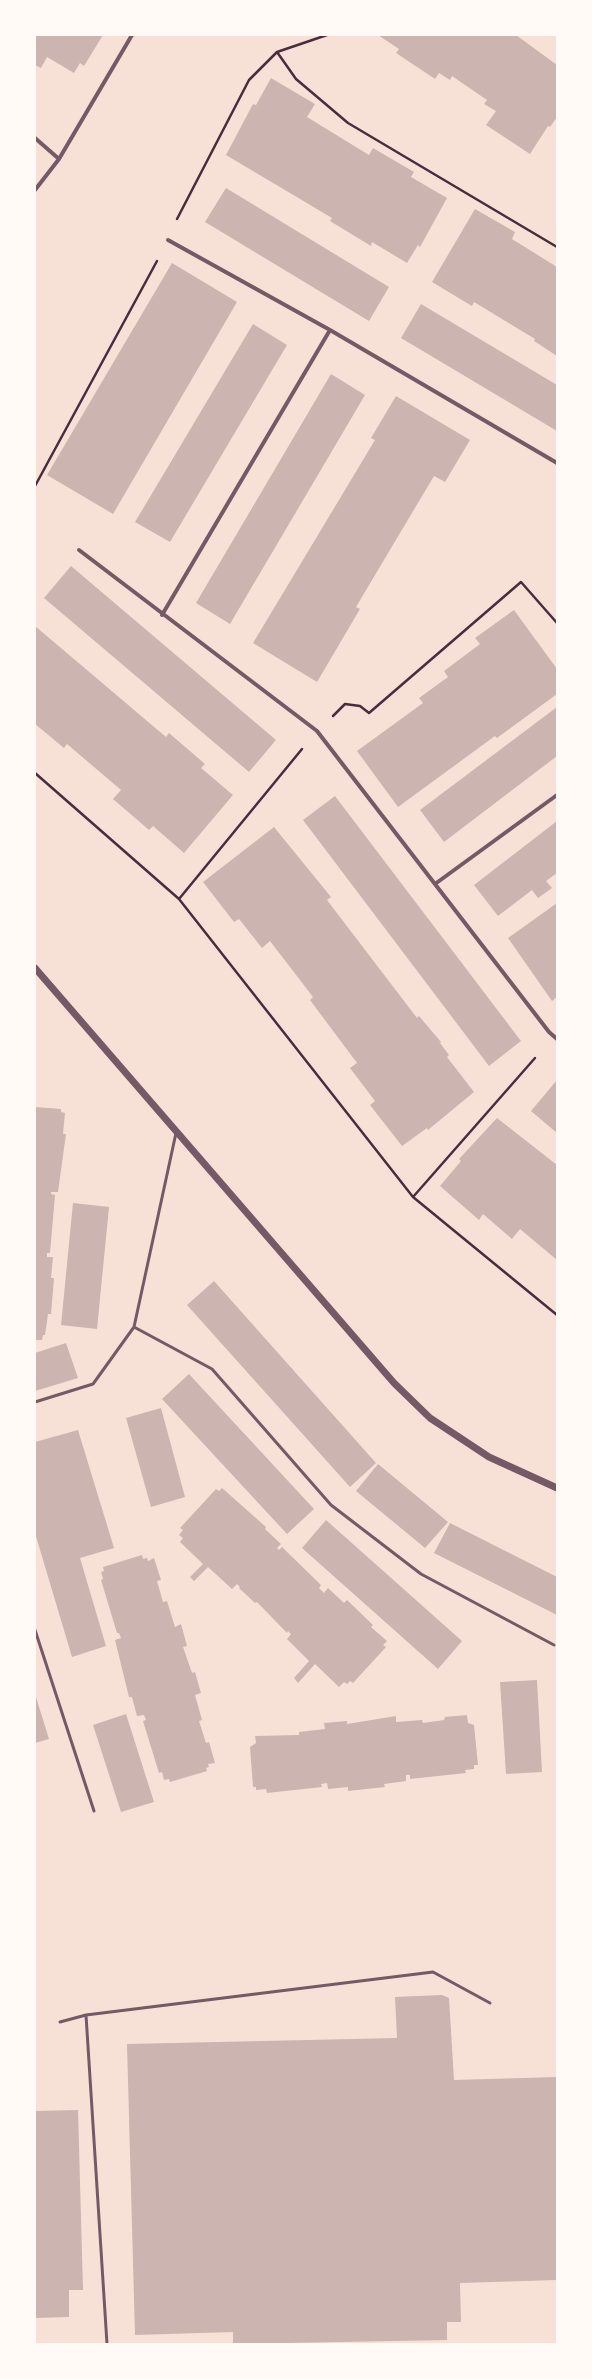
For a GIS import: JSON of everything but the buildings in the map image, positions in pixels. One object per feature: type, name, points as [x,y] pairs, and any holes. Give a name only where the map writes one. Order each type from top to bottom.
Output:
[{"type":"street","points":[[35,190],[59,159],[132,35]]},
{"type":"street","points":[[35,138],[59,159]]},
{"type":"street","points":[[168,240],[330,330],[557,463]]},
{"type":"street","points":[[162,615],[330,330]]},
{"type":"street","points":[[79,550],[162,615],[316,731],[549,1032],[557,1038]]},
{"type":"street","points":[[435,884],[557,795]]},
{"type":"street","points":[[35,968],[176,1129],[394,1383],[430,1418],[489,1457],[557,1488]]},
{"type":"lane","points":[[35,1402],[94,1384],[134,1327],[176,1129]]},
{"type":"lane","points":[[134,1327],[212,1369],[331,1505],[415,1570],[554,1645]]},
{"type":"lane","points":[[35,1630],[94,1811]]},
{"type":"lane","points":[[60,2022],[86,2016],[433,1972],[490,2003]]},
{"type":"lane","points":[[86,2016],[107,2344]]},
{"type":"path","points":[[35,486],[168,240],[183,205],[249,80],[277,52],[327,35]]},
{"type":"path","points":[[277,52],[296,79],[348,123],[557,247]]},
{"type":"path","points":[[179,899],[316,731],[345,704],[360,706],[369,713],[521,582],[557,624]]},
{"type":"path","points":[[35,773],[179,899],[413,1197],[557,1315]]},
{"type":"path","points":[[413,1197],[535,1058]]}]
